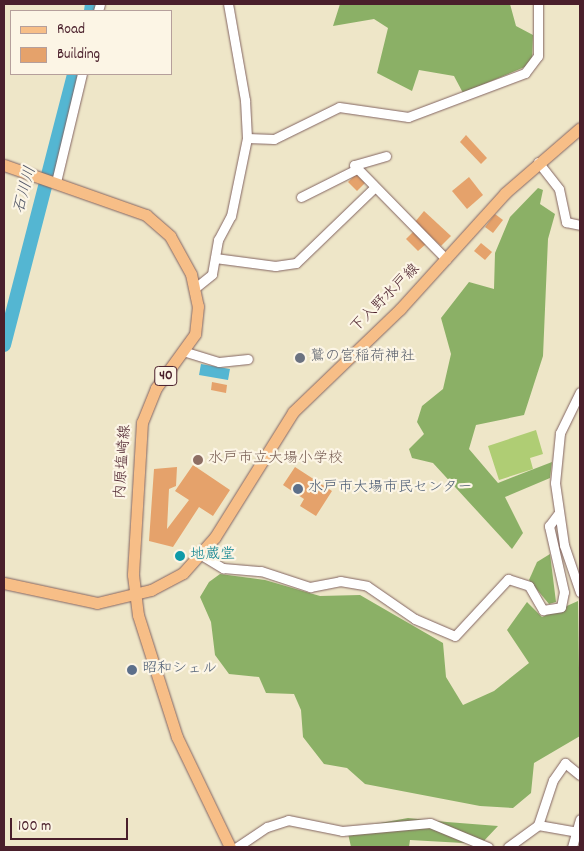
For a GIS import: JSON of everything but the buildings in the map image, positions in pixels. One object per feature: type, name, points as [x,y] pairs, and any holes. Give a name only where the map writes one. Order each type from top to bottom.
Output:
[{"type":"main road","name":"下入野水戸線","points":[[4,583],[84,602],[134,596],[176,578],[201,555],[293,412],[538,162],[580,128]]},
{"type":"main road","name":"内原塩崎線","points":[[4,165],[135,209],[155,221],[177,245],[195,288],[197,324],[186,352],[156,388],[143,416],[134,596],[177,737],[230,847]]},
{"type":"street","points":[[195,288],[212,274],[215,258],[231,216],[247,138],[246,100],[228,4]]},
{"type":"street","points":[[247,138],[274,139],[339,108],[408,117],[525,73],[538,56],[538,4]]},
{"type":"street","points":[[50,180],[82,75]]},
{"type":"street","points":[[300,197],[356,169],[358,162],[386,156]]},
{"type":"street","points":[[538,162],[559,189],[566,222],[580,225]]},
{"type":"street","points":[[356,169],[373,189],[446,258]]},
{"type":"street","points":[[215,258],[275,266],[296,263],[373,189]]},
{"type":"street","points":[[186,352],[219,362],[248,359]]},
{"type":"street","points":[[580,392],[560,433],[558,514],[567,560],[580,592]]},
{"type":"street","points":[[201,555],[223,568],[261,571],[304,586],[340,581],[367,586],[415,619],[455,636],[508,579],[529,586],[543,610],[560,607],[564,592],[549,526],[558,514]]},
{"type":"street","points":[[508,847],[538,825],[553,780],[565,763],[580,775]]},
{"type":"street","points":[[572,847],[580,819]]},
{"type":"street","points":[[237,847],[267,827],[288,820],[342,831],[430,822],[488,847]]},
{"type":"street","points":[[538,825],[576,832]]},
{"type":"green space","points":[[340,4],[510,4],[516,26],[533,35],[532,64],[463,93],[454,76],[419,70],[412,91],[377,73],[388,28],[374,19],[333,26]]},
{"type":"green space","points":[[538,188],[543,190],[540,204],[555,214],[548,239],[543,356],[524,415],[476,425],[469,449],[498,483],[552,462],[550,478],[505,497],[523,533],[512,549],[433,463],[412,458],[409,449],[424,434],[417,422],[422,406],[443,389],[451,354],[441,318],[469,282],[494,289],[495,253],[510,217]]},
{"type":"green space","points":[[536,430],[543,454],[530,458],[533,469],[499,480],[488,446]]},
{"type":"green space","points":[[550,554],[556,602],[549,604],[529,580],[537,562]]},
{"type":"green space","points":[[220,574],[265,580],[320,596],[360,595],[443,643],[446,677],[463,705],[494,691],[529,663],[507,630],[527,602],[542,617],[578,601],[580,736],[534,763],[531,793],[513,808],[480,806],[365,784],[347,768],[324,764],[303,737],[301,710],[294,694],[266,693],[259,677],[229,674],[215,655],[211,622],[200,597],[209,582]]},
{"type":"green space","points":[[408,818],[498,826],[481,844],[410,840],[409,847],[351,847],[347,829]]},
{"type":"water","points":[[201,364],[230,369],[228,380],[199,375]]},
{"type":"waterway","name":"石川川","points":[[91,10],[92,4]]},
{"type":"waterway","name":"石川川","points":[[4,345],[74,75]]},
{"type":"place","name":"鷲の宮稲荷神社","points":[[300,358]]},
{"type":"place","name":"水戸市立大場小学校","points":[[198,460]]},
{"type":"place","name":"水戸市大場市民センター","points":[[298,489]]},
{"type":"place","name":"地蔵堂","points":[[180,556]]},
{"type":"place","name":"昭和シェル","points":[[132,670]]}]
